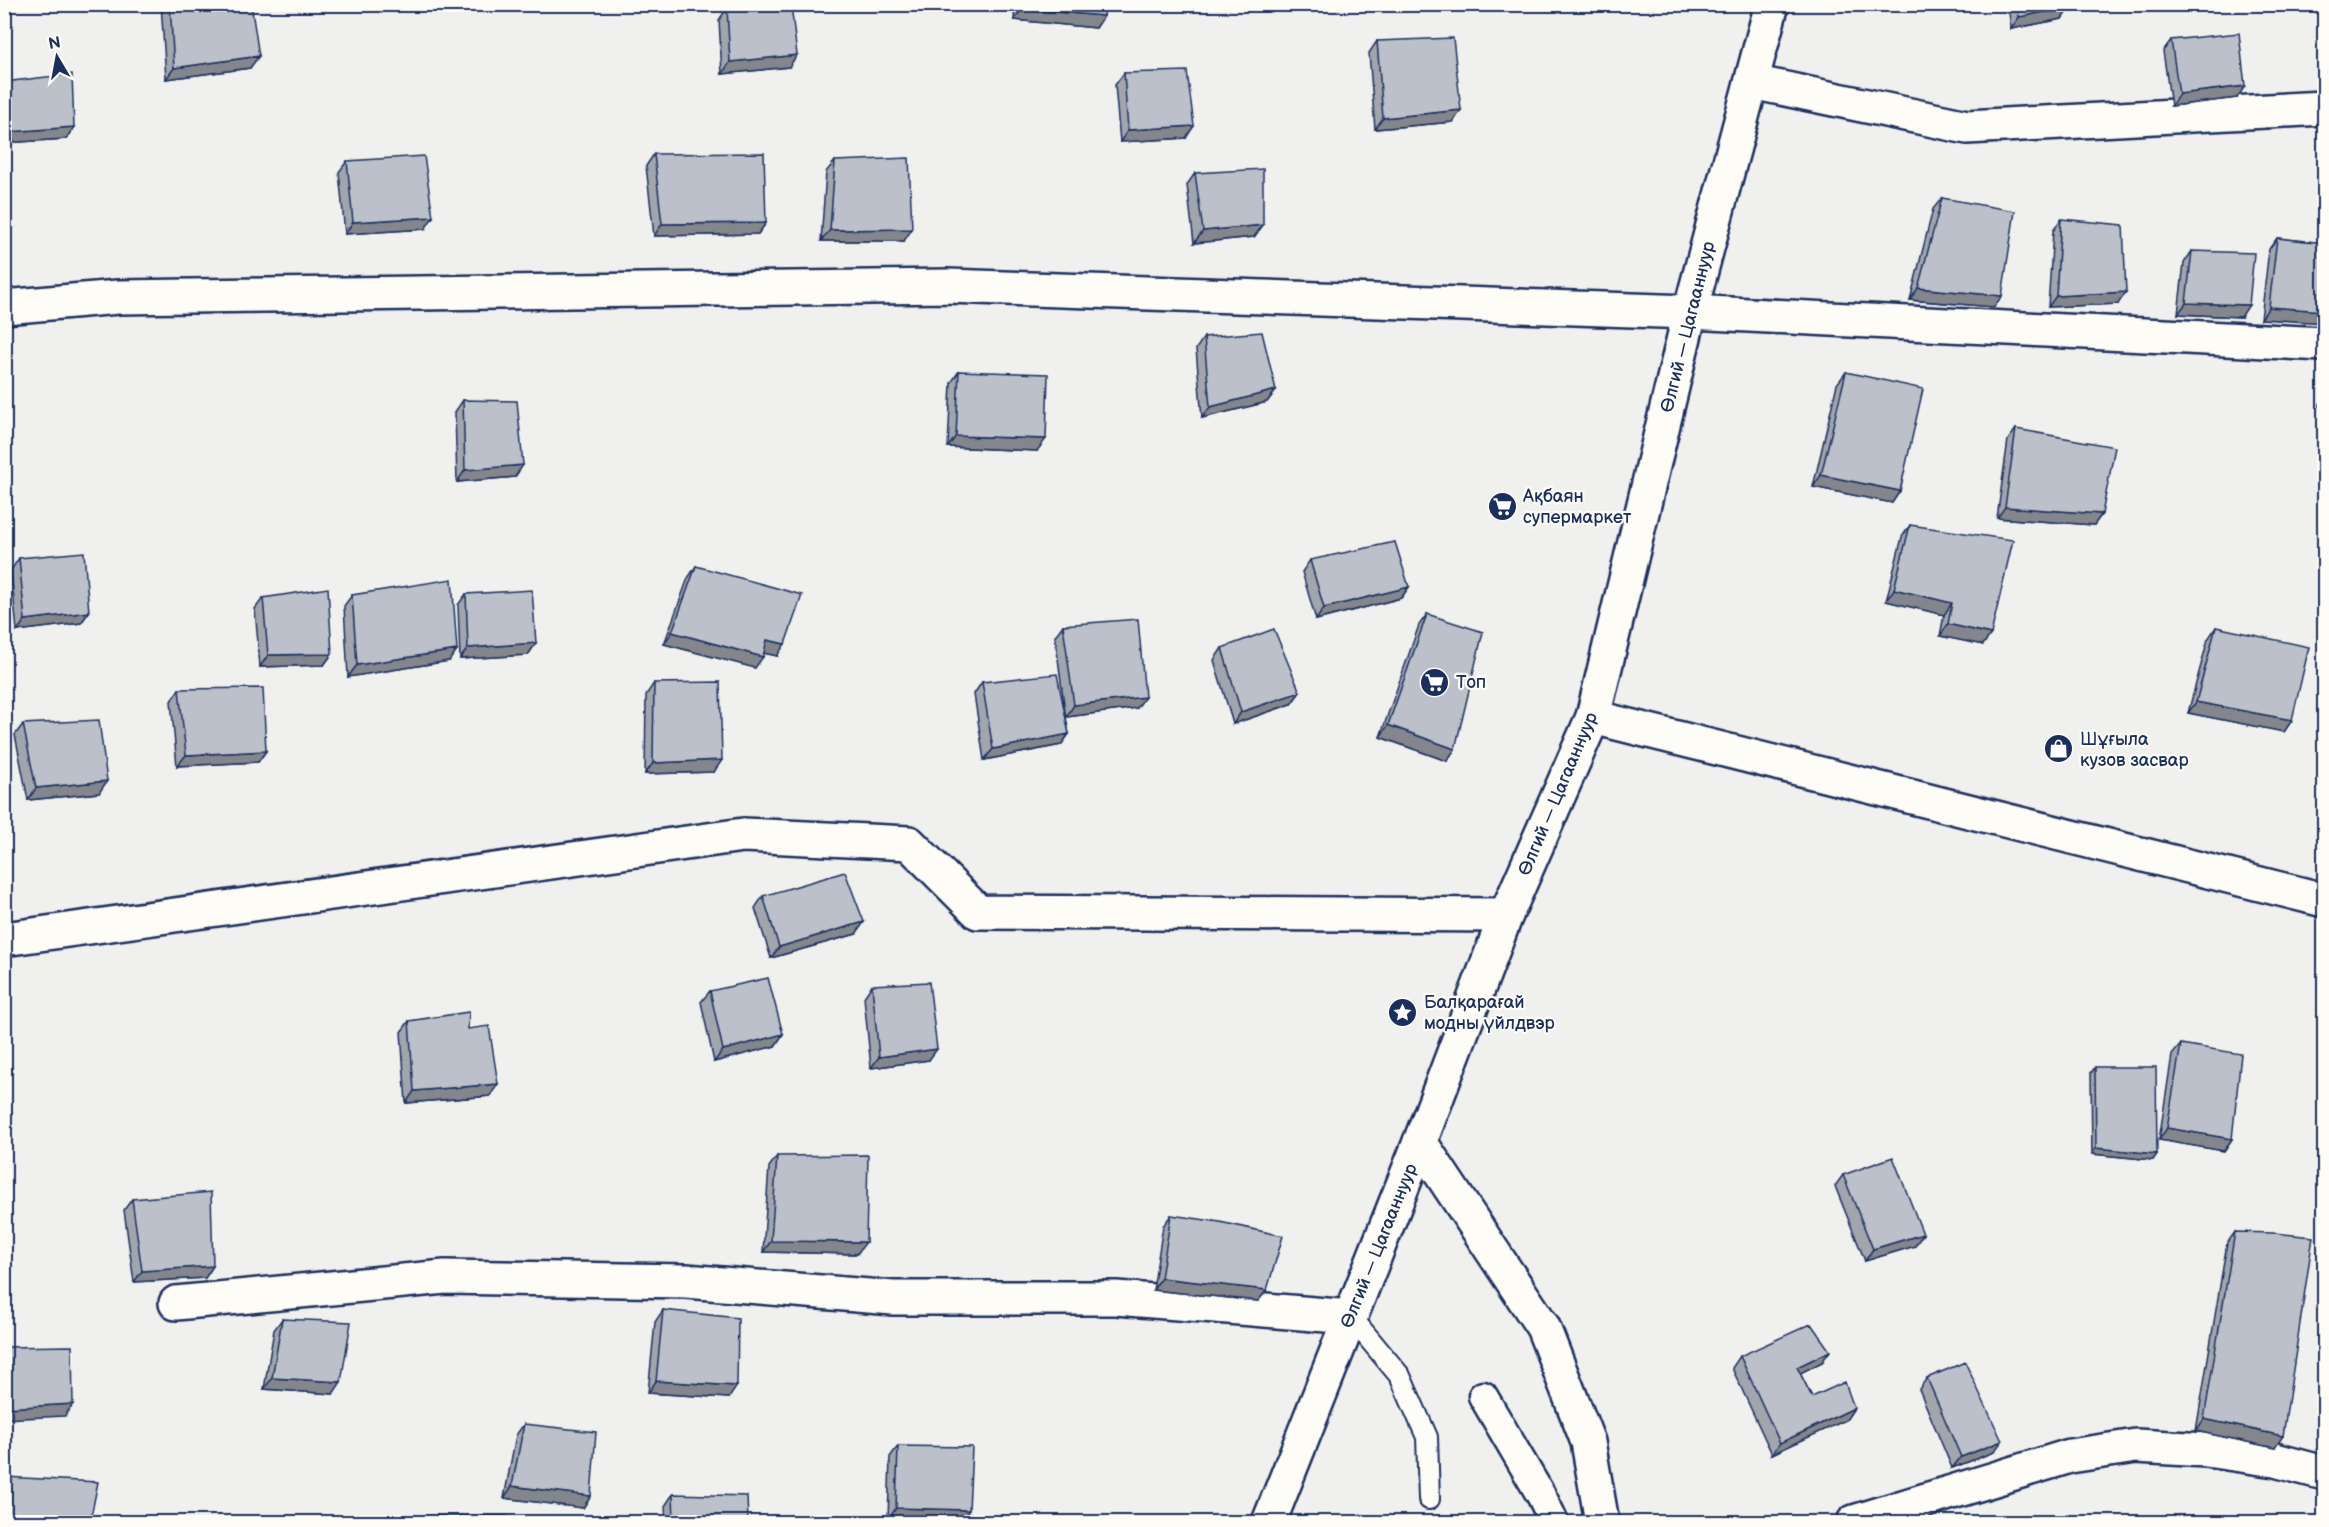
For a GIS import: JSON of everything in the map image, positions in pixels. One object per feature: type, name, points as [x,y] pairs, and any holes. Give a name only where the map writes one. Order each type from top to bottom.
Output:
[{"type":"main road","name":"Өлгий — Цагааннуур","points":[[1269,1522],[1420,1142],[1506,915],[1593,717],[1690,312],[1772,4]]},
{"type":"main road","points":[[1752,82],[1967,127],[2325,108]]},
{"type":"main road","points":[[4,307],[118,297],[948,286],[1690,312],[2325,344]]},
{"type":"main road","points":[[1593,717],[2325,900]]},
{"type":"main road","points":[[4,939],[743,835],[909,843],[978,912],[1506,915]]},
{"type":"main road","points":[[1420,1142],[1543,1327],[1588,1442],[1602,1522]]},
{"type":"main road","points":[[176,1303],[445,1276],[686,1281],[893,1298],[1116,1298],[1351,1317]]},
{"type":"main road","points":[[1854,1522],[2070,1456],[2136,1446],[2206,1450],[2275,1460],[2325,1473]]},
{"type":"street","points":[[1484,1396],[1554,1522]]},
{"type":"lane","points":[[1351,1317],[1400,1376],[1428,1437],[1430,1499]]},
{"type":"building","points":[[4,4],[7,4],[8,13],[4,13]]},
{"type":"building","points":[[170,4],[251,4],[259,56],[174,68]]},
{"type":"building","points":[[1022,4],[1105,4],[1104,16],[1022,9]]},
{"type":"building","points":[[2018,4],[2070,4],[2070,7],[2019,17]]},
{"type":"building","points":[[791,5],[797,55],[730,62],[727,8]]},
{"type":"building","points":[[2239,33],[2245,86],[2179,94],[2171,40]]},
{"type":"building","points":[[1453,38],[1461,110],[1383,118],[1377,41]]},
{"type":"building","points":[[1187,71],[1194,126],[1128,130],[1124,73]]},
{"type":"building","points":[[72,74],[74,127],[9,132],[4,111],[4,82]]},
{"type":"building","points":[[764,153],[766,223],[662,224],[654,154]]},
{"type":"building","points":[[424,156],[433,217],[353,222],[347,161]]},
{"type":"building","points":[[909,158],[912,229],[830,230],[835,161]]},
{"type":"building","points":[[1263,169],[1263,225],[1203,231],[1195,173]]},
{"type":"building","points":[[1942,198],[2015,211],[2002,296],[1918,288]]},
{"type":"building","points":[[2061,219],[2123,225],[2126,292],[2056,296]]},
{"type":"building","points":[[2277,238],[2325,243],[2325,311],[2269,307]]},
{"type":"building","points":[[2192,251],[2254,253],[2249,305],[2186,303]]},
{"type":"building","points":[[1262,332],[1276,390],[1210,407],[1204,337]]},
{"type":"building","points":[[959,371],[1048,374],[1046,439],[956,436]]},
{"type":"building","points":[[1846,372],[1923,389],[1900,491],[1821,475]]},
{"type":"building","points":[[463,400],[517,401],[523,465],[465,470]]},
{"type":"building","points":[[2016,429],[2115,447],[2102,514],[2005,507]]},
{"type":"building","points":[[1910,525],[2013,540],[1991,634],[1948,624],[1952,603],[1894,589]]},
{"type":"building","points":[[1395,542],[1409,587],[1324,608],[1310,560]]},
{"type":"building","points":[[84,552],[89,612],[25,620],[19,558]]},
{"type":"building","points":[[696,566],[802,595],[785,644],[767,640],[763,657],[672,632]]},
{"type":"building","points":[[452,579],[457,650],[357,665],[352,595]]},
{"type":"building","points":[[328,588],[332,654],[268,655],[263,598]]},
{"type":"building","points":[[532,590],[536,643],[468,648],[466,594]]},
{"type":"building","points":[[1427,614],[1483,632],[1455,749],[1388,725]]},
{"type":"building","points":[[1138,619],[1145,697],[1074,705],[1063,625]]},
{"type":"building","points":[[2216,627],[2309,647],[2292,720],[2196,702]]},
{"type":"building","points":[[1274,629],[1300,692],[1241,712],[1222,648]]},
{"type":"building","points":[[1057,674],[1069,734],[993,749],[982,682]]},
{"type":"building","points":[[720,682],[722,760],[653,763],[654,683]]},
{"type":"building","points":[[263,688],[266,751],[186,755],[179,689]]},
{"type":"building","points":[[99,720],[107,781],[36,788],[23,724]]},
{"type":"building","points":[[845,872],[864,922],[779,947],[763,896]]},
{"type":"building","points":[[768,978],[783,1034],[723,1050],[710,991]]},
{"type":"building","points":[[929,982],[937,1049],[879,1057],[872,985]]},
{"type":"building","points":[[469,1012],[468,1029],[489,1026],[498,1084],[414,1091],[409,1021]]},
{"type":"building","points":[[2181,1044],[2241,1054],[2232,1139],[2167,1128]]},
{"type":"building","points":[[2095,1067],[2156,1067],[2157,1154],[2096,1148]]},
{"type":"building","points":[[868,1155],[866,1242],[771,1241],[777,1156]]},
{"type":"building","points":[[1893,1157],[1923,1234],[1873,1249],[1843,1175]]},
{"type":"building","points":[[211,1192],[213,1266],[142,1271],[132,1199]]},
{"type":"building","points":[[1171,1215],[1220,1222],[1283,1236],[1267,1290],[1161,1278]]},
{"type":"building","points":[[2235,1232],[2313,1237],[2283,1436],[2204,1419]]},
{"type":"building","points":[[663,1310],[738,1318],[737,1386],[656,1381]]},
{"type":"building","points":[[282,1319],[351,1322],[341,1382],[272,1378]]},
{"type":"building","points":[[1811,1324],[1830,1351],[1797,1367],[1812,1397],[1845,1382],[1854,1408],[1780,1443],[1740,1356]]},
{"type":"building","points":[[72,1346],[73,1404],[4,1408],[4,1347]]},
{"type":"building","points":[[1965,1362],[2002,1441],[1961,1457],[1927,1378]]},
{"type":"building","points":[[524,1424],[596,1432],[591,1496],[512,1486]]},
{"type":"building","points":[[898,1446],[972,1447],[969,1510],[896,1508]]},
{"type":"building","points":[[4,1477],[98,1482],[90,1522],[4,1522]]},
{"type":"building","points":[[673,1494],[747,1496],[748,1522],[674,1522]]},
{"type":"building","points":[[396,1516],[507,1516],[507,1522],[395,1522]]},
{"type":"place","name":"Ақбаян супермаркет","points":[[1502,506]]},
{"type":"place","name":"Топ","points":[[1435,682]]},
{"type":"place","name":"Шұғыла кузов засвар","points":[[2059,749]]},
{"type":"place","name":"Балқарағай модны үйлдвэр","points":[[1403,1012]]}]
